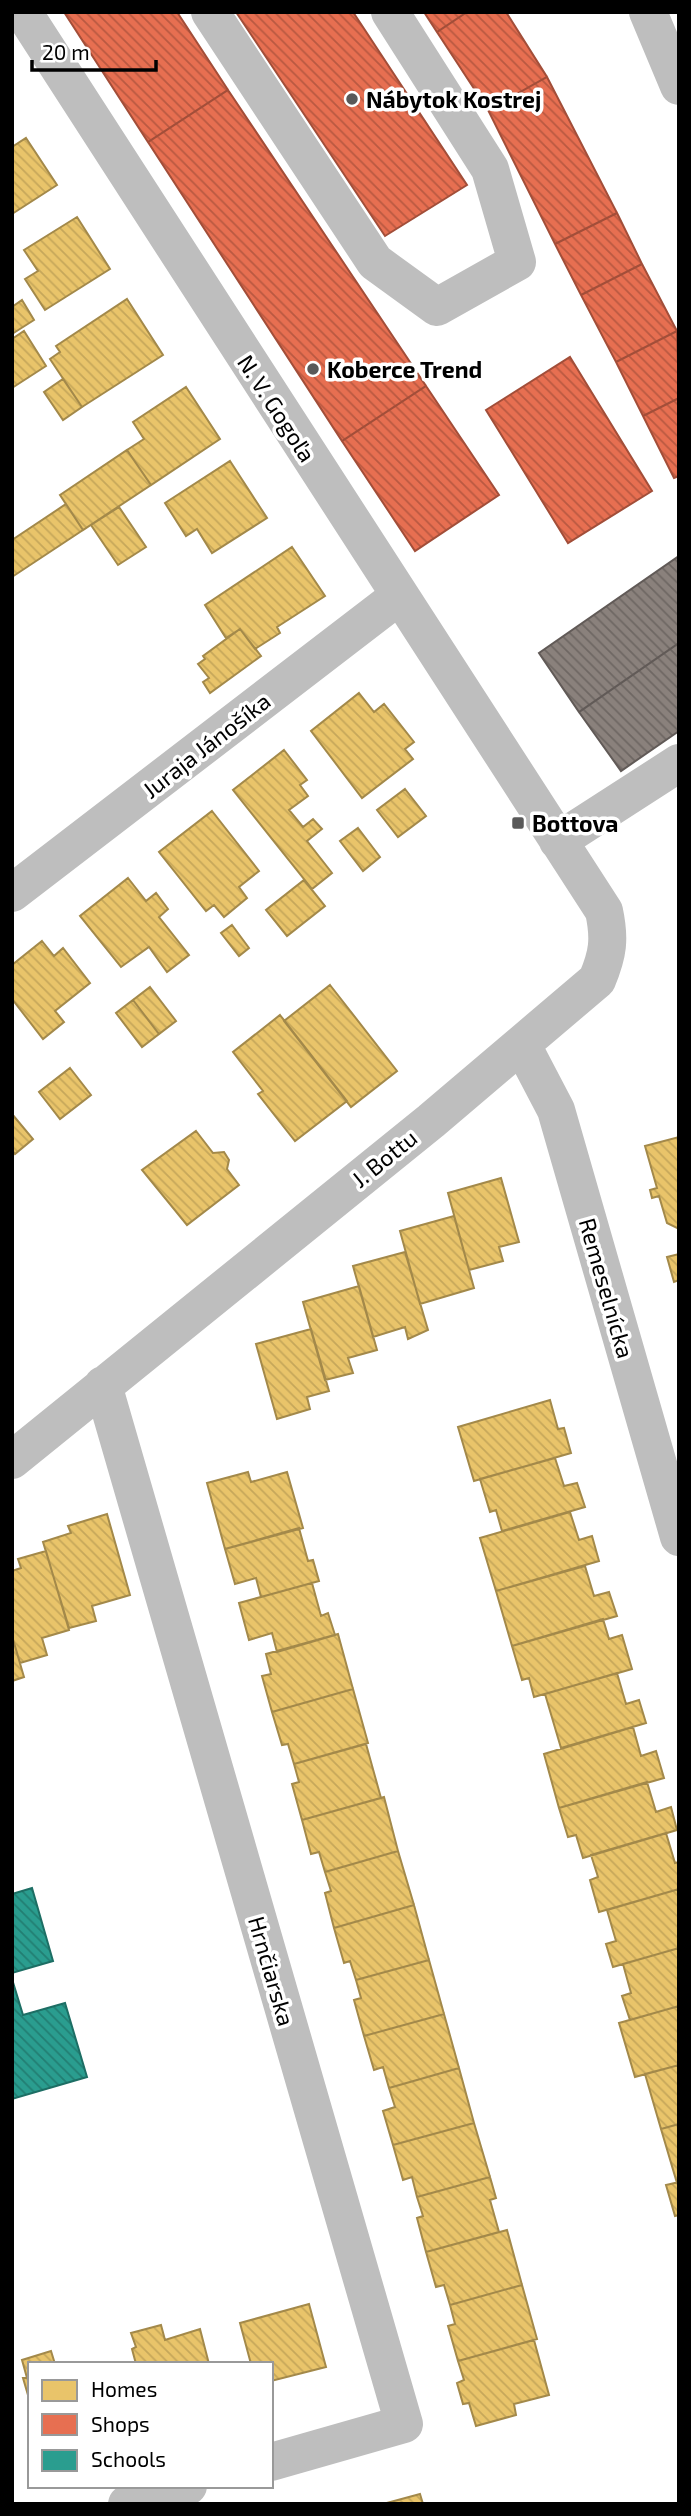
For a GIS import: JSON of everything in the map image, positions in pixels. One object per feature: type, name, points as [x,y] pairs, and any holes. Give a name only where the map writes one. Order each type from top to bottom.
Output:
[{"type":"street","name":"N. V. Gogoľa","points":[[23,12],[533,803]]},
{"type":"street","points":[[211,12],[375,262],[437,307],[517,262],[490,169],[390,12]]},
{"type":"street","points":[[648,12],[679,86]]},
{"type":"street","name":"Juraja Jánošíka","points":[[12,893],[399,596]]},
{"type":"street","points":[[558,841],[679,763]]},
{"type":"street","name":"J. Bottu","points":[[12,1460],[431,1121],[597,980],[605,961],[609,933],[604,911],[533,803]]},
{"type":"street","name":"Remeselnícka","points":[[522,1045],[556,1110],[679,1537]]},
{"type":"street","name":"Hrnčiarska","points":[[103,1385],[404,2424],[273,2461]]},
{"type":"street","points":[[127,2504],[181,2488]]},
{"type":"building: Homes","points":[[26,138],[57,185],[12,214],[12,147]]},
{"type":"building: Homes","points":[[77,217],[110,269],[45,310],[25,279],[38,271],[24,250]]},
{"type":"building: Homes","points":[[127,299],[163,355],[82,407],[50,359],[60,352],[56,346]]},
{"type":"building: Homes","points":[[22,300],[34,320],[12,334],[12,307]]},
{"type":"building: Homes","points":[[24,331],[46,366],[12,388],[12,339]]},
{"type":"building: Homes","points":[[63,379],[82,407],[63,420],[44,392]]},
{"type":"building: Homes","points":[[186,387],[220,439],[151,485],[127,450],[144,439],[133,422]]},
{"type":"building: Homes","points":[[127,450],[151,485],[83,530],[60,495]]},
{"type":"building: Homes","points":[[230,461],[267,518],[212,553],[197,529],[186,536],[165,503]]},
{"type":"building: Homes","points":[[66,504],[83,530],[12,577],[12,540]]},
{"type":"building: Homes","points":[[119,507],[146,547],[118,565],[91,525]]},
{"type":"building: Homes","points":[[292,547],[325,596],[277,627],[280,633],[255,649],[240,629],[226,638],[205,605]]},
{"type":"building: Homes","points":[[240,629],[261,656],[210,693],[203,682],[209,678],[198,664],[205,659],[203,656]]},
{"type":"building: Homes","points":[[359,693],[374,712],[384,704],[414,742],[405,749],[413,759],[362,798],[311,731]]},
{"type":"building: Homes","points":[[284,750],[307,780],[300,785],[308,796],[289,810],[303,827],[313,819],[322,829],[307,841],[332,873],[312,889],[233,790]]},
{"type":"building: Homes","points":[[405,789],[426,816],[398,837],[377,810]]},
{"type":"building: Homes","points":[[212,811],[259,871],[239,887],[247,898],[224,917],[214,905],[206,911],[159,852]]},
{"type":"building: Homes","points":[[358,828],[380,857],[363,871],[340,841]]},
{"type":"building: Homes","points":[[128,878],[146,901],[156,893],[168,909],[159,917],[189,955],[167,972],[149,947],[121,967],[80,916]]},
{"type":"building: Homes","points":[[304,880],[325,906],[287,936],[266,910]]},
{"type":"building: Homes","points":[[232,925],[249,948],[239,956],[221,933]]},
{"type":"building: Homes","points":[[42,941],[54,956],[63,948],[90,983],[55,1011],[64,1022],[43,1039],[12,999],[12,965]]},
{"type":"building: Homes","points":[[330,985],[397,1071],[351,1107],[284,1021]]},
{"type":"building: Homes","points":[[150,987],[176,1021],[159,1034],[133,1000]]},
{"type":"building: Homes","points":[[133,1000],[159,1034],[142,1047],[116,1013]]},
{"type":"building: Homes","points":[[280,1015],[347,1101],[295,1141],[258,1094],[263,1091],[233,1052]]},
{"type":"building: Homes","points":[[70,1068],[91,1095],[60,1119],[39,1092]]},
{"type":"building: Homes","points":[[12,1114],[33,1139],[15,1154],[12,1150]]},
{"type":"building: Homes","points":[[196,1131],[213,1153],[224,1152],[229,1160],[227,1169],[239,1185],[187,1225],[142,1170]]},
{"type":"building: Homes","points":[[679,1137],[679,1229],[667,1223],[659,1196],[652,1198],[650,1190],[657,1188],[645,1146]]},
{"type":"building: Homes","points":[[501,1178],[519,1242],[499,1247],[503,1261],[469,1270],[448,1193]]},
{"type":"building: Homes","points":[[454,1216],[474,1288],[420,1304],[400,1231]]},
{"type":"building: Homes","points":[[405,1252],[428,1330],[408,1339],[405,1327],[373,1337],[353,1266]]},
{"type":"building: Homes","points":[[679,1254],[679,1280],[674,1282],[667,1257]]},
{"type":"building: Homes","points":[[359,1286],[377,1350],[348,1358],[353,1373],[325,1380],[303,1302]]},
{"type":"building: Homes","points":[[311,1329],[329,1391],[307,1397],[310,1409],[277,1419],[256,1344]]},
{"type":"building: Homes","points":[[550,1400],[558,1429],[564,1428],[571,1453],[474,1481],[458,1427]]},
{"type":"building: Homes","points":[[555,1458],[564,1486],[577,1483],[585,1507],[502,1531],[496,1510],[490,1512],[480,1479]]},
{"type":"building: Homes","points":[[248,1472],[251,1482],[287,1472],[303,1528],[225,1549],[207,1483]]},
{"type":"building: Homes","points":[[570,1512],[579,1540],[592,1536],[599,1561],[496,1591],[480,1538]]},
{"type":"building: Homes","points":[[107,1514],[130,1595],[92,1606],[96,1621],[69,1628],[43,1542],[71,1533],[68,1526]]},
{"type":"building: Homes","points":[[299,1528],[308,1561],[313,1560],[319,1581],[261,1597],[256,1578],[235,1584],[225,1549]]},
{"type":"building: Homes","points":[[46,1551],[69,1630],[42,1638],[47,1655],[20,1663],[12,1636],[12,1571],[21,1568],[18,1559]]},
{"type":"building: Homes","points":[[585,1566],[594,1596],[609,1592],[617,1616],[512,1646],[496,1591]]},
{"type":"building: Homes","points":[[312,1583],[321,1616],[328,1613],[335,1635],[277,1652],[272,1633],[249,1640],[239,1603]]},
{"type":"building: Homes","points":[[603,1619],[609,1639],[622,1635],[632,1669],[534,1697],[529,1678],[522,1680],[512,1646]]},
{"type":"building: Homes","points":[[338,1634],[353,1689],[272,1712],[262,1676],[271,1674],[266,1654]]},
{"type":"building: Homes","points":[[12,1636],[24,1677],[12,1681]]},
{"type":"building: Homes","points":[[617,1673],[626,1704],[639,1700],[646,1723],[561,1748],[545,1694]]},
{"type":"building: Homes","points":[[353,1689],[368,1743],[294,1764],[288,1744],[282,1745],[272,1712]]},
{"type":"building: Homes","points":[[633,1727],[641,1756],[656,1751],[664,1778],[559,1808],[544,1754]]},
{"type":"building: Homes","points":[[366,1744],[381,1798],[302,1820],[292,1784],[299,1782],[294,1764]]},
{"type":"building: Homes","points":[[647,1782],[656,1812],[671,1807],[677,1830],[583,1858],[576,1835],[568,1837],[559,1808]]},
{"type":"building: Homes","points":[[384,1797],[398,1851],[325,1872],[319,1852],[311,1854],[302,1820]]},
{"type":"building: Homes","points":[[666,1833],[675,1863],[679,1862],[679,1889],[599,1912],[590,1880],[598,1877],[591,1855]]},
{"type":"building: Homes","points":[[398,1851],[414,1905],[334,1928],[325,1893],[331,1891],[325,1872]]},
{"type":"building: Homes","points":[[679,1889],[679,1948],[613,1967],[606,1944],[616,1941],[607,1910]]},
{"type":"building: Homes","points":[[414,1905],[429,1960],[356,1980],[350,1961],[344,1963],[334,1928]]},
{"type":"building: Homes","points":[[679,1948],[679,2006],[630,2020],[622,1996],[631,1993],[623,1964]]},
{"type":"building: Homes","points":[[429,1960],[444,2014],[364,2036],[354,2000],[361,1998],[356,1980]]},
{"type":"building: Homes","points":[[679,2006],[679,2065],[635,2077],[619,2023]]},
{"type":"building: Homes","points":[[444,2014],[459,2068],[389,2088],[383,2067],[374,2070],[364,2036]]},
{"type":"building: Homes","points":[[679,2065],[679,2124],[661,2129],[645,2074]]},
{"type":"building: Homes","points":[[459,2068],[474,2123],[393,2145],[383,2111],[395,2107],[389,2088]]},
{"type":"building: Homes","points":[[474,2123],[490,2177],[417,2197],[412,2177],[403,2180],[393,2145]]},
{"type":"building: Homes","points":[[679,2124],[679,2182],[677,2183],[661,2129]]},
{"type":"building: Homes","points":[[490,2177],[496,2198],[490,2200],[499,2232],[426,2252],[417,2218],[423,2216],[417,2197]]},
{"type":"building: Homes","points":[[679,2182],[679,2215],[675,2216],[666,2185]]},
{"type":"building: Homes","points":[[507,2230],[522,2285],[450,2305],[444,2285],[436,2287],[426,2252]]},
{"type":"building: Homes","points":[[522,2285],[537,2339],[458,2361],[448,2326],[455,2324],[450,2305]]},
{"type":"building: Homes","points":[[309,2304],[326,2367],[273,2380],[273,2362],[250,2362],[240,2323]]},
{"type":"building: Homes","points":[[161,2325],[165,2340],[200,2329],[208,2362],[135,2362],[132,2349],[136,2347],[131,2333]]},
{"type":"building: Homes","points":[[534,2340],[549,2395],[514,2404],[516,2415],[476,2426],[469,2403],[463,2404],[457,2383],[464,2380],[458,2361]]},
{"type":"building: Homes","points":[[51,2351],[54,2362],[28,2362],[28,2395],[23,2378],[27,2378],[22,2360]]},
{"type":"building: Homes","points":[[420,2494],[423,2504],[383,2504]]},
{"type":"building: Shops","points":[[64,12],[177,12],[228,90],[148,142]]},
{"type":"building: Shops","name":"Nábytok Kostrej","points":[[236,12],[353,12],[467,185],[385,236]]},
{"type":"building: Shops","points":[[424,12],[467,12],[437,32]]},
{"type":"building: Shops","points":[[467,12],[506,12],[547,77],[488,110],[437,32]]},
{"type":"building: Shops","points":[[547,77],[617,213],[555,244],[488,110]]},
{"type":"building: Shops","points":[[228,90],[426,386],[342,441],[148,142]]},
{"type":"building: Shops","points":[[617,213],[642,264],[581,295],[555,244]]},
{"type":"building: Shops","points":[[642,264],[677,331],[616,362],[581,295]]},
{"type":"building: Shops","points":[[677,331],[679,398],[643,416],[616,362]]},
{"type":"building: Shops","points":[[570,357],[652,491],[568,543],[486,410]]},
{"type":"building: Shops","points":[[426,386],[499,495],[415,551],[342,441]]},
{"type":"building: Shops","points":[[679,398],[679,476],[674,478],[643,416]]},
{"type":"building: Schools","points":[[32,1888],[53,1961],[12,1973],[12,1894]]},
{"type":"building: Schools","points":[[12,1979],[23,2015],[65,2003],[87,2077],[12,2099]]},
{"type":"building: Industry","points":[[679,556],[679,643],[579,712],[539,653]]},
{"type":"building: Industry","points":[[679,643],[679,731],[621,771],[579,712]]},
{"type":"place","name":"Nábytok Kostrej","points":[[352,99]]},
{"type":"place","name":"Koberce Trend","points":[[313,369]]},
{"type":"place","name":"Bottova","points":[[518,823]]}]
